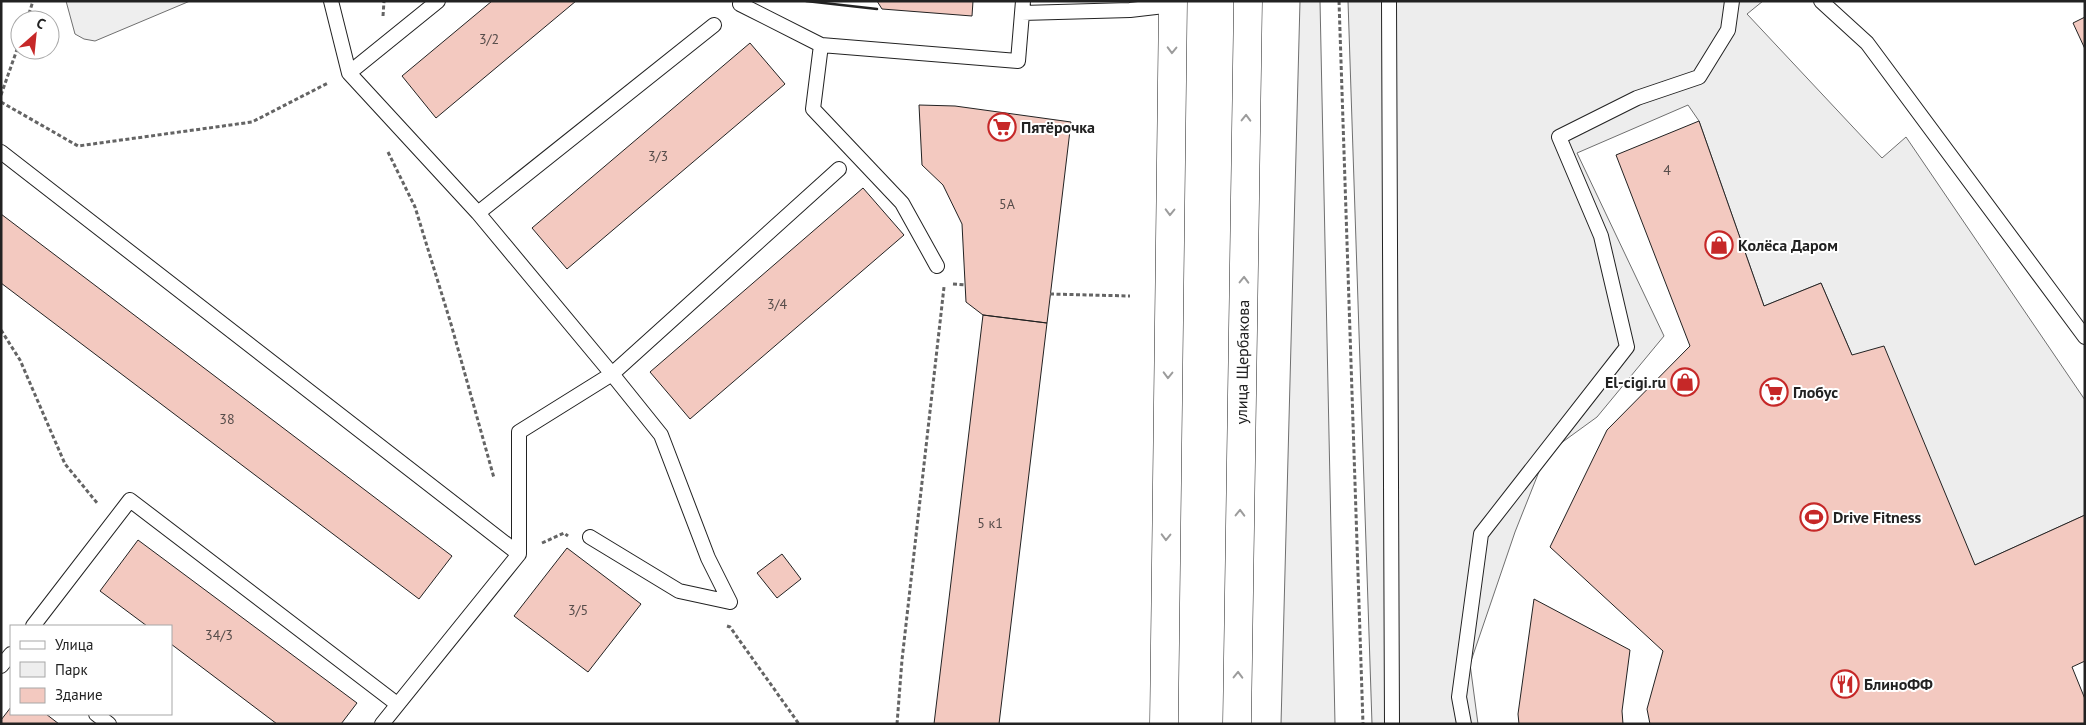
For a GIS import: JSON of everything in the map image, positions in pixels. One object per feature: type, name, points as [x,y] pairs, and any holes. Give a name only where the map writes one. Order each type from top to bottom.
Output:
[{"type":"main road","name":"улица Щербакова","points":[[1237,724],[1248,1]]},
{"type":"main road","points":[[1164,724],[1173,3]]},
{"type":"lane","points":[[331,1],[349,73],[478,213],[661,435],[708,558],[730,602],[679,591],[590,537]]},
{"type":"lane","points":[[349,73],[438,1]]},
{"type":"lane","points":[[1389,1],[1392,724]]},
{"type":"lane","points":[[1464,724],[1459,697],[1481,534],[1627,347],[1601,236],[1558,137],[1637,98],[1699,77],[1728,30],[1732,1]]},
{"type":"lane","points":[[1821,1],[1867,43],[2085,337]]},
{"type":"lane","points":[[740,4],[820,45],[1018,61],[1022,7],[1130,10],[1173,3]]},
{"type":"lane","points":[[478,213],[714,25]]},
{"type":"lane","points":[[820,45],[813,109],[902,203],[937,266]]},
{"type":"lane","points":[[1,152],[519,554]]},
{"type":"lane","points":[[382,724],[519,554],[519,432],[612,374],[839,169]]},
{"type":"lane","points":[[34,625],[130,500],[397,704]]},
{"type":"lane","points":[[1,666],[10,655]]},
{"type":"lane","points":[[97,715],[109,724]]},
{"type":"path","points":[[1339,1],[1363,724]]},
{"type":"path","points":[[1,95],[13,60]]},
{"type":"path","points":[[1,102],[78,146],[252,122],[349,73]]},
{"type":"path","points":[[384,144],[415,207],[451,324],[495,482]]},
{"type":"path","points":[[897,724],[902,660],[945,284],[966,285]]},
{"type":"path","points":[[1050,294],[1130,296]]},
{"type":"path","points":[[1,330],[20,360],[65,464],[113,522]]},
{"type":"path","points":[[519,554],[564,533],[571,538]]},
{"type":"path","points":[[722,625],[730,627],[800,724]]},
{"type":"green space","points":[[66,1],[190,1],[95,41],[84,39],[75,34]]},
{"type":"green space","points":[[1300,1],[1320,1],[1335,724],[1281,724]]},
{"type":"shaded area","points":[[1348,1],[1763,1],[1747,14],[1882,158],[1906,137],[2085,400],[2085,515],[1975,565],[1852,355],[1821,283],[1764,306],[1699,121],[1688,105],[1577,153],[1664,336],[1597,417],[1546,454],[1515,532],[1470,664],[1478,724],[1372,724]]},
{"type":"building","points":[[492,1],[576,1],[436,118],[402,76]]},
{"type":"building","points":[[877,1],[973,1],[972,16],[882,9]]},
{"type":"building","points":[[2085,17],[2085,49],[2073,23]]},
{"type":"building","points":[[750,43],[785,84],[567,269],[532,228]]},
{"type":"building","points":[[919,105],[955,106],[1071,122],[1047,323],[983,315],[966,302],[962,224],[943,185],[922,165]]},
{"type":"building","name":"Глобус","points":[[1699,121],[1764,306],[1821,283],[1852,355],[1884,346],[1975,565],[2085,515],[2085,661],[2072,667],[2085,699],[2085,724],[1650,724],[1647,709],[1663,651],[1550,547],[1607,430],[1690,346],[1616,155]]},
{"type":"building","points":[[863,188],[904,235],[690,419],[650,372]]},
{"type":"building","points":[[1,214],[452,556],[419,599],[1,283]]},
{"type":"building","points":[[983,315],[1047,323],[999,724],[934,724]]},
{"type":"building","points":[[138,540],[357,703],[341,724],[277,724],[172,645],[172,625],[146,625],[100,591]]},
{"type":"building","points":[[567,548],[641,604],[588,672],[514,616]]},
{"type":"building","points":[[782,554],[801,579],[777,598],[757,573]]},
{"type":"building","points":[[1534,599],[1630,650],[1622,711],[1623,724],[1519,724],[1518,714]]},
{"type":"building","points":[[10,708],[10,715],[47,715],[59,724],[1,724],[1,720]]},
{"type":"wall","points":[[806,1],[877,9]]},
{"type":"place","name":"Пятёрочка","points":[[1002,127]]},
{"type":"place","name":"Колёса Даром","points":[[1719,245]]},
{"type":"place","name":"El-cigi.ru","points":[[1685,382]]},
{"type":"place","name":"Глобус","points":[[1774,392]]},
{"type":"place","name":"Drive Fitness","points":[[1814,517]]},
{"type":"place","name":"БлиноФФ","points":[[1845,684]]}]
